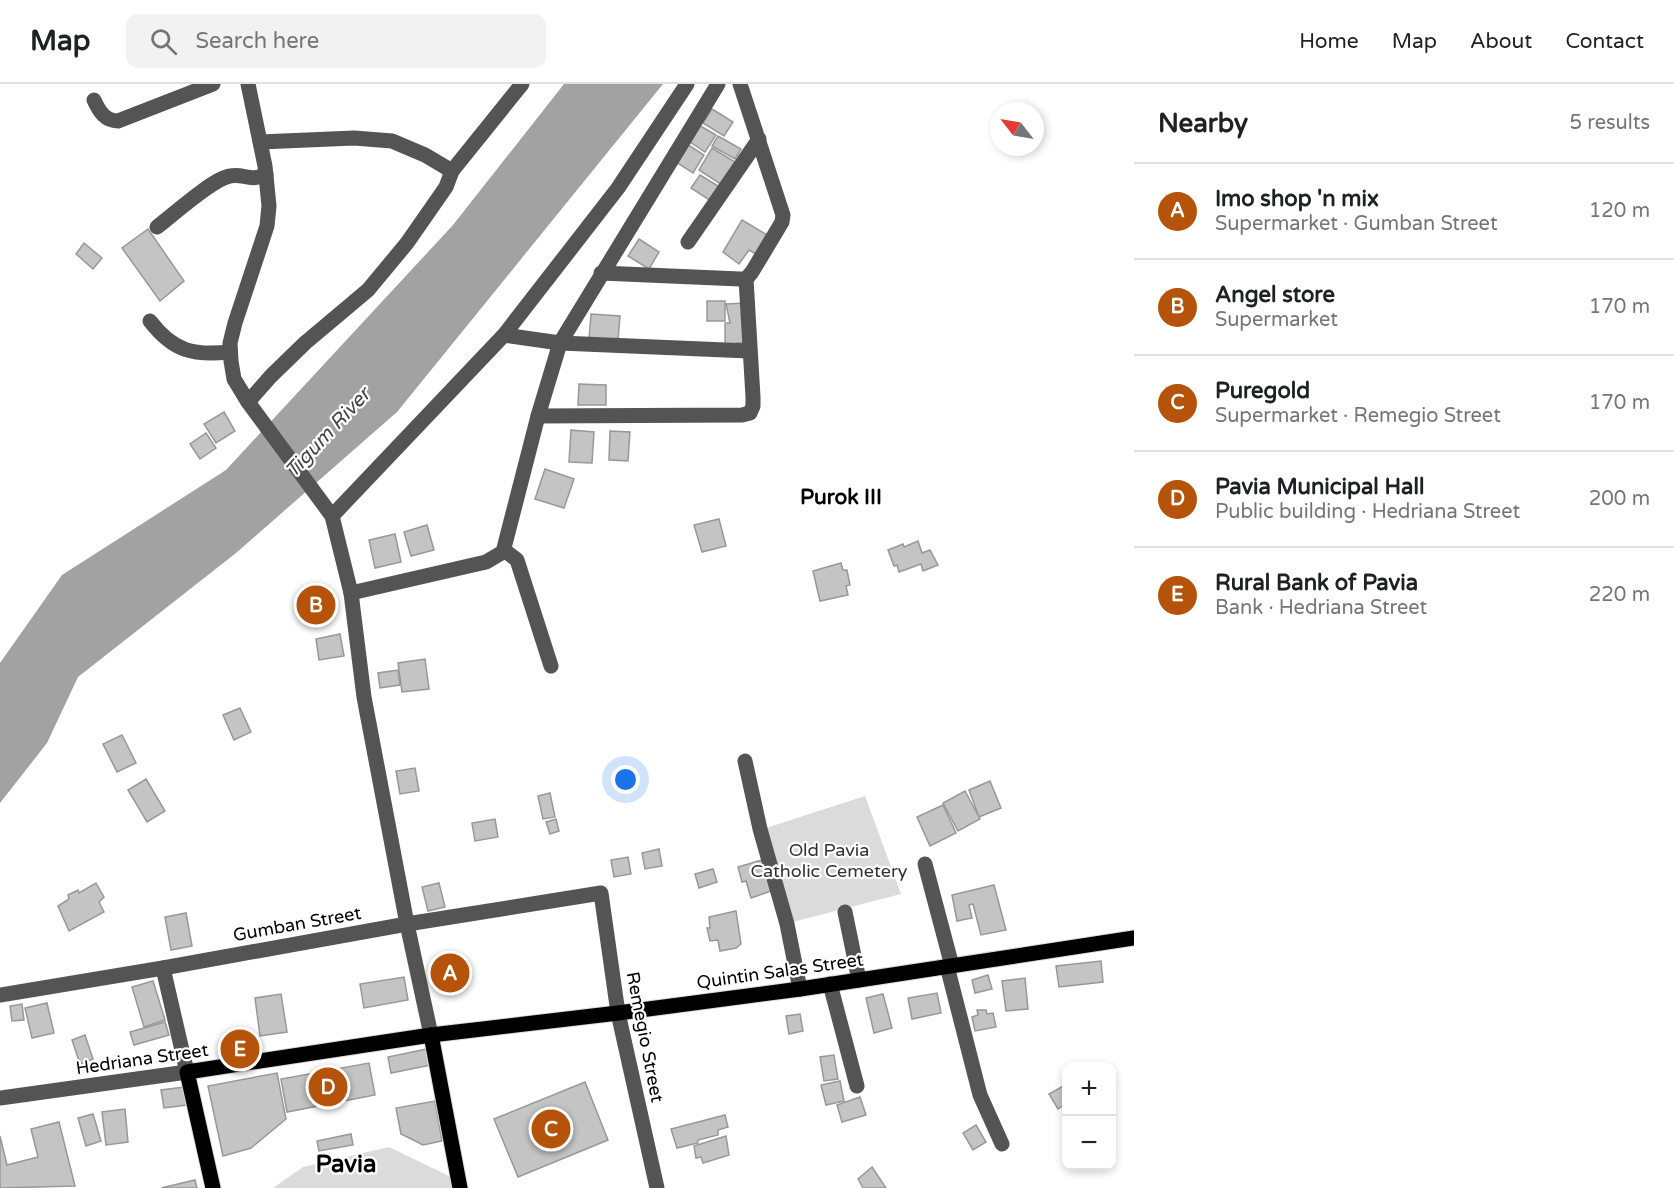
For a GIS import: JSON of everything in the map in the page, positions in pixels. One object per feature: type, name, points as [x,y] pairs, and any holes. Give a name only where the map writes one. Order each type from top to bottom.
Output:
[{"type":"main road","name":"Quintin Salas Street","points":[[431,1035],[800,989],[1134,938]]},
{"type":"main road","name":"Hedriana Street","points":[[187,1072],[431,1035]]},
{"type":"main road","points":[[431,1035],[460,1188]]},
{"type":"main road","points":[[187,1072],[213,1188]]},
{"type":"street","points":[[94,100],[99,111],[112,121],[118,122],[213,84]]},
{"type":"street","points":[[248,84],[267,175],[269,206],[267,226],[235,323],[230,352],[234,379],[329,512],[351,593],[364,697],[407,924],[431,1035]]},
{"type":"street","points":[[252,406],[305,343],[368,290],[407,243],[446,187],[452,171],[522,84]]},
{"type":"street","points":[[329,512],[504,335],[618,188],[687,84]]},
{"type":"street","points":[[351,593],[486,562],[496,558],[504,550],[538,416],[560,343],[718,84]]},
{"type":"street","points":[[538,416],[742,415],[750,413],[753,406],[746,279],[782,222],[783,215],[740,84]]},
{"type":"street","points":[[260,142],[354,138],[392,141],[425,154],[452,171]]},
{"type":"street","points":[[688,242],[759,139]]},
{"type":"street","points":[[157,227],[206,189],[227,176],[235,175],[255,180],[267,175]]},
{"type":"street","points":[[601,273],[746,279]]},
{"type":"street","points":[[150,321],[168,342],[181,349],[201,354],[230,352]]},
{"type":"street","points":[[504,335],[560,343],[749,351]]},
{"type":"street","points":[[504,550],[517,560],[550,666]]},
{"type":"street","points":[[745,761],[760,829],[787,924],[800,989]]},
{"type":"street","points":[[925,864],[980,1095],[1002,1144]]},
{"type":"street","name":"Gumban Street","points":[[0,995],[407,924],[601,893]]},
{"type":"street","name":"Remegio Street","points":[[601,893],[618,1013],[657,1188]]},
{"type":"street","points":[[845,912],[859,980]]},
{"type":"street","points":[[163,968],[187,1072]]},
{"type":"street","points":[[830,984],[857,1086]]},
{"type":"street","name":"Hedriana Street","points":[[0,1098],[187,1072]]},
{"type":"green space","name":"Old Pavia Catholic Cemetery","points":[[865,796],[901,894],[789,923],[763,829]]},
{"type":"green space","points":[[389,1147],[453,1178],[455,1188],[273,1188],[303,1167]]},
{"type":"water","name":"Tigum River","points":[[564,84],[663,84],[397,412],[236,553],[78,677],[47,743],[0,803],[0,663],[62,575],[226,470],[453,225]]},
{"type":"building","points":[[712,109],[733,122],[724,136],[703,123]]},
{"type":"building","points":[[697,124],[716,135],[705,152],[687,140]]},
{"type":"building","points":[[718,136],[741,149],[735,159],[712,146]]},
{"type":"building","points":[[687,144],[704,155],[693,173],[676,162]]},
{"type":"building","points":[[712,148],[735,162],[722,185],[699,170]]},
{"type":"building","points":[[700,175],[723,189],[714,203],[691,188]]},
{"type":"building","points":[[742,220],[769,236],[756,254],[749,250],[739,264],[723,252]]},
{"type":"building","points":[[148,229],[184,281],[160,301],[122,248]]},
{"type":"building","points":[[639,239],[659,252],[649,269],[628,256]]},
{"type":"building","points":[[84,243],[102,258],[93,269],[76,254]]},
{"type":"building","points":[[707,301],[725,301],[725,321],[707,321]]},
{"type":"building","points":[[746,303],[749,342],[737,343],[738,348],[725,348],[725,323],[730,323],[726,304]]},
{"type":"building","points":[[591,314],[620,316],[618,340],[589,339]]},
{"type":"building","points":[[579,384],[606,385],[606,405],[578,405]]},
{"type":"building","points":[[224,412],[235,431],[216,443],[204,424]]},
{"type":"building","points":[[571,430],[594,432],[592,463],[569,462]]},
{"type":"building","points":[[610,431],[630,432],[628,461],[609,460]]},
{"type":"building","points":[[206,433],[216,448],[200,459],[190,444]]},
{"type":"building","points":[[545,469],[574,479],[564,508],[535,499]]},
{"type":"building","points":[[719,519],[726,546],[702,552],[694,525]]},
{"type":"building","points":[[427,525],[434,550],[411,556],[404,532]]},
{"type":"building","points":[[395,534],[401,562],[375,568],[369,540]]},
{"type":"building","points":[[918,541],[922,553],[930,550],[938,565],[923,571],[921,564],[899,572],[888,550]]},
{"type":"building","points":[[841,563],[843,570],[847,570],[850,585],[846,586],[848,595],[820,601],[813,571]]},
{"type":"building","points":[[340,634],[344,656],[319,660],[316,639]]},
{"type":"building","points":[[425,659],[429,689],[402,692],[398,663]]},
{"type":"building","points":[[398,670],[400,685],[380,688],[378,673]]},
{"type":"building","points":[[240,708],[251,732],[234,740],[223,715]]},
{"type":"building","points":[[122,735],[136,763],[117,772],[103,744]]},
{"type":"building","points":[[415,768],[419,791],[400,794],[396,771]]},
{"type":"building","points":[[146,779],[165,811],[147,822],[128,790]]},
{"type":"building","points":[[990,781],[1001,808],[979,817],[969,790]]},
{"type":"building","points":[[965,791],[980,819],[958,831],[943,803]]},
{"type":"building","points":[[550,793],[555,817],[543,819],[538,796]]},
{"type":"building","points":[[943,805],[956,833],[930,846],[917,817]]},
{"type":"building","points":[[495,819],[498,837],[475,841],[472,823]]},
{"type":"building","points":[[556,819],[559,831],[550,834],[546,822]]},
{"type":"building","points":[[659,849],[662,866],[645,869],[642,853]]},
{"type":"building","points":[[628,857],[631,874],[614,877],[611,860]]},
{"type":"building","points":[[762,860],[771,891],[751,898],[746,881],[742,882],[738,867]]},
{"type":"building","points":[[713,869],[717,882],[699,888],[695,874]]},
{"type":"building","points":[[96,883],[104,897],[99,902],[104,912],[69,931],[58,906],[69,899],[68,895],[78,890],[79,893]]},
{"type":"building","points":[[439,883],[445,907],[428,911],[422,887]]},
{"type":"building","points":[[994,885],[1006,930],[981,935],[973,904],[969,905],[972,918],[957,921],[952,895]]},
{"type":"building","points":[[736,911],[741,944],[736,948],[720,951],[718,940],[710,941],[707,928],[710,928],[709,917]]},
{"type":"building","points":[[186,913],[192,946],[171,950],[165,917]]},
{"type":"building","points":[[1101,961],[1103,982],[1059,987],[1056,966]]},
{"type":"building","points":[[988,975],[992,989],[975,993],[972,980]]},
{"type":"building","points":[[404,977],[408,1000],[364,1008],[360,984]]},
{"type":"building","points":[[1025,978],[1028,1009],[1006,1011],[1002,981]]},
{"type":"building","points":[[153,981],[165,1020],[144,1027],[132,987]]},
{"type":"building","points":[[937,993],[941,1013],[912,1019],[908,998]]},
{"type":"building","points":[[281,994],[287,1032],[260,1036],[255,998]]},
{"type":"building","points":[[883,994],[892,1028],[874,1033],[866,998]]},
{"type":"building","points":[[47,1003],[54,1033],[32,1038],[25,1008]]},
{"type":"building","points":[[22,1004],[24,1020],[12,1021],[10,1006]]},
{"type":"building","points":[[977,1010],[986,1010],[987,1014],[993,1013],[996,1027],[975,1031],[972,1017],[978,1015]]},
{"type":"building","points":[[800,1014],[803,1031],[789,1034],[786,1016]]},
{"type":"building","points":[[165,1022],[169,1035],[134,1045],[130,1032]]},
{"type":"building","points":[[85,1035],[93,1059],[80,1064],[72,1040]]},
{"type":"building","points":[[427,1049],[431,1065],[391,1073],[388,1057]]},
{"type":"building","points":[[834,1055],[838,1079],[824,1081],[820,1057]]},
{"type":"building","points":[[369,1063],[375,1095],[287,1112],[281,1079]]},
{"type":"building","points":[[277,1073],[286,1119],[251,1148],[223,1156],[208,1086]]},
{"type":"building","points":[[840,1081],[844,1101],[826,1105],[821,1085]]},
{"type":"building","points":[[585,1082],[608,1140],[518,1177],[494,1119]]},
{"type":"building","points":[[184,1087],[187,1105],[164,1108],[161,1090]]},
{"type":"building","points":[[1062,1087],[1062,1106],[1058,1109],[1049,1094]]},
{"type":"building","points":[[860,1097],[866,1115],[842,1122],[837,1105]]},
{"type":"building","points":[[435,1101],[442,1141],[423,1145],[401,1134],[396,1108]]},
{"type":"building","points":[[125,1109],[128,1142],[106,1145],[102,1112]]},
{"type":"building","points":[[93,1114],[101,1141],[86,1146],[78,1118]]},
{"type":"building","points":[[725,1115],[728,1127],[718,1130],[718,1135],[677,1148],[671,1129]]},
{"type":"building","points":[[59,1122],[75,1186],[0,1188],[0,1136],[7,1165],[38,1157],[31,1129]]},
{"type":"building","points":[[976,1125],[986,1142],[973,1150],[963,1133]]},
{"type":"building","points":[[351,1134],[353,1145],[319,1151],[317,1141]]},
{"type":"building","points":[[726,1136],[729,1155],[703,1163],[701,1157],[696,1158],[694,1146]]},
{"type":"building","points":[[872,1167],[886,1188],[863,1188],[858,1179]]},
{"type":"building","points":[[195,1180],[197,1188],[161,1188]]},
{"type":"place","name":"Angel store","points":[[316,605]]},
{"type":"place","name":"Imo shop 'n mix","points":[[450,973]]},
{"type":"place","name":"Rural Bank of Pavia","points":[[240,1049]]},
{"type":"place","name":"Pavia Municipal Hall","points":[[328,1087]]},
{"type":"place","name":"Puregold","points":[[551,1129]]},
{"type":"district","name":"Purok III","points":[[841,497]]},
{"type":"district","name":"Pavia","points":[[346,1164]]}]
